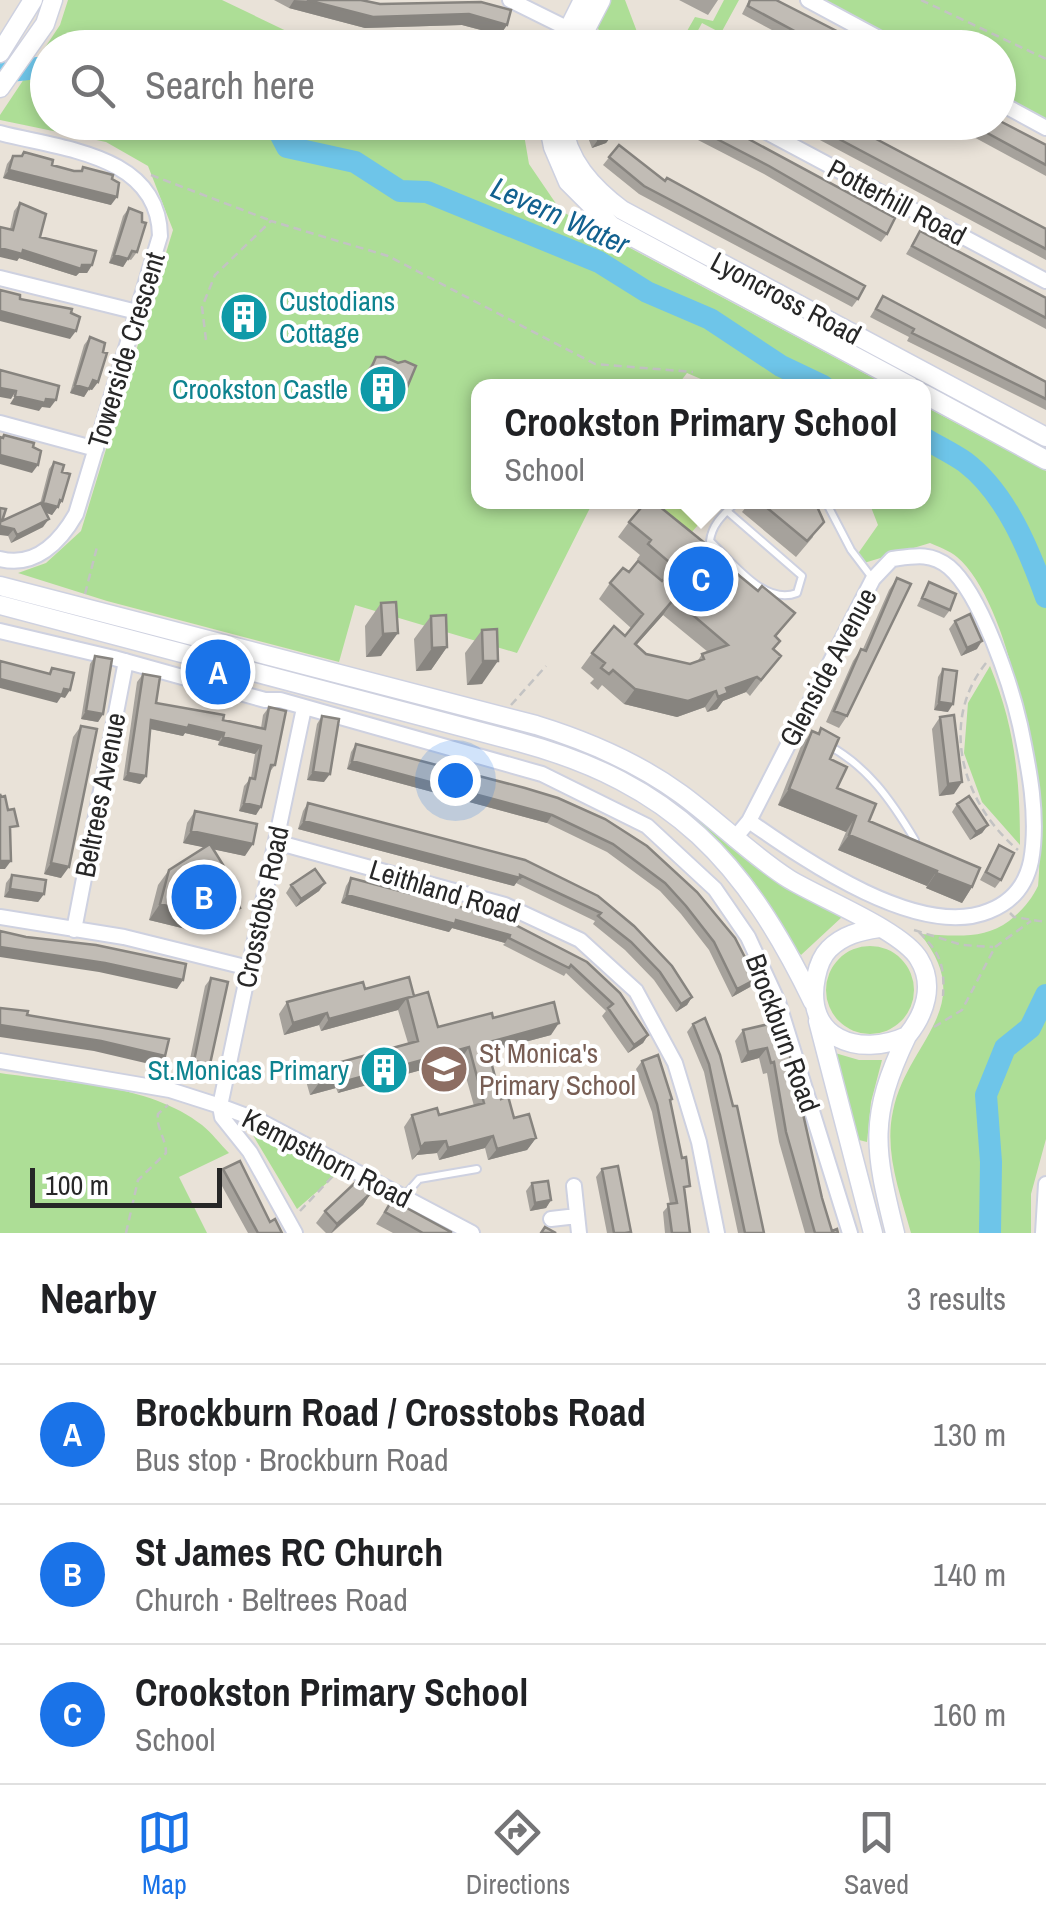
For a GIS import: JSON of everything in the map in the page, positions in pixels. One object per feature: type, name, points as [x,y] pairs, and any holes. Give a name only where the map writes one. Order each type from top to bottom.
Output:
[{"type":"street","points":[[0,53],[32,0]]},
{"type":"street","points":[[42,30],[53,0]]},
{"type":"street","points":[[510,0],[564,30]]},
{"type":"street","points":[[578,30],[584,0]]},
{"type":"street","points":[[581,30],[601,0]]},
{"type":"street","points":[[808,0],[864,30]]},
{"type":"street","points":[[0,88],[30,46]]},
{"type":"street","points":[[1016,112],[1046,128]]},
{"type":"street","points":[[0,133],[106,160],[129,172]]},
{"type":"street","name":"Lyoncross Road","points":[[552,140],[568,182],[612,226],[925,379]]},
{"type":"street","name":"Lyoncross Road","points":[[568,140],[574,159],[601,194],[622,210],[847,342],[900,379]]},
{"type":"street","name":"Potterhill Road","points":[[782,140],[1046,281]]},
{"type":"street","name":"Towerside Crescent","points":[[0,558],[30,558],[62,538],[76,514],[160,236],[160,219],[144,187],[129,172]]},
{"type":"street","points":[[0,278],[137,312]]},
{"type":"street","name":"Lyoncross Road","points":[[931,382],[1046,437]]},
{"type":"street","points":[[931,398],[1046,460]]},
{"type":"street","points":[[0,423],[96,449]]},
{"type":"street","name":"Glenside Avenue","points":[[734,838],[803,731],[873,580],[892,559],[928,554],[950,568],[967,590],[1014,697],[1033,804],[1031,860],[1022,886],[1004,905]]},
{"type":"street","name":"Brockburn Road","points":[[0,586],[540,748],[588,764],[650,797],[722,857],[776,928],[814,1008],[873,1233]]},
{"type":"street","name":"Brockburn Road","points":[[0,605],[536,725],[596,746],[662,780],[799,885],[879,928]]},
{"type":"street","name":"Brockburn Road","points":[[0,631],[126,661],[542,774],[646,826],[715,890],[748,937],[778,1002],[850,1233]]},
{"type":"street","name":"Beltrees Avenue","points":[[74,930],[126,661]]},
{"type":"street","name":"Crosstobs Road","points":[[220,1106],[304,708]]},
{"type":"street","points":[[579,790],[596,746]]},
{"type":"street","points":[[748,821],[805,860],[868,894],[943,918],[976,916],[1004,905]]},
{"type":"street","name":"Leithland Road","points":[[276,842],[504,905],[580,940],[636,991],[675,1064],[699,1142],[717,1233]]},
{"type":"street","points":[[0,918],[124,937],[249,968]]},
{"type":"street","points":[[895,1233],[880,1174],[877,1129],[884,1092],[926,1001],[924,968],[907,944],[879,928],[854,933],[826,951],[817,971],[814,1008],[835,1036],[856,1045],[882,1046],[911,1032]]},
{"type":"street","name":"Kempsthorn Road","points":[[0,1061],[170,1090],[220,1106],[260,1121],[472,1233]]},
{"type":"street","points":[[220,1106],[222,1117],[250,1152],[292,1227]]},
{"type":"street","points":[[1043,1233],[1046,1184]]},
{"type":"street","points":[[574,1186],[579,1233]]},
{"type":"street","points":[[551,1219],[578,1216]]},
{"type":"lane","points":[[830,509],[851,550],[873,580]]},
{"type":"lane","points":[[727,511],[802,576],[797,593],[786,598],[769,595],[710,541],[712,528],[727,511]]},
{"type":"lane","points":[[824,743],[859,762],[914,840]]},
{"type":"lane","points":[[404,1196],[419,1178],[477,1169]]},
{"type":"path","points":[[921,0],[985,30]]},
{"type":"path","points":[[1016,45],[1046,59]]},
{"type":"path","points":[[129,172],[160,177],[270,221],[388,256],[594,364],[692,372]]},
{"type":"path","points":[[206,340],[202,307],[215,275],[270,221]]},
{"type":"path","points":[[84,596],[97,547]]},
{"type":"path","points":[[996,650],[980,670],[963,707],[960,745],[968,784],[984,814],[1031,860]]},
{"type":"path","points":[[509,708],[546,666]]},
{"type":"path","points":[[1004,905],[1014,918],[1046,922]]},
{"type":"path","points":[[911,1032],[938,1026],[962,1010],[994,948],[1030,921]]},
{"type":"path","points":[[906,927],[962,945],[994,948]]},
{"type":"path","points":[[126,1233],[138,1180],[166,1153],[166,1144],[156,1125],[158,1114],[169,1104],[170,1090]]},
{"type":"path","points":[[292,1227],[343,1164]]},
{"type":"green space","points":[[68,0],[222,0],[284,30],[57,30]]},
{"type":"green space","points":[[609,0],[625,0],[636,30],[599,30],[597,25]]},
{"type":"green space","points":[[724,0],[739,0],[723,30],[702,23],[698,30],[688,30],[695,17],[713,21]]},
{"type":"green space","points":[[823,0],[1046,0],[1046,121],[1016,104],[1016,30],[879,30]]},
{"type":"green space","points":[[30,70],[30,126],[0,120]]},
{"type":"green space","points":[[96,140],[525,140],[529,164],[561,211],[875,379],[701,379],[687,373],[682,379],[471,379],[471,509],[589,509],[517,653],[355,605],[339,662],[107,601],[18,573],[46,563],[81,531],[173,230],[148,166]]},
{"type":"green space","points":[[931,410],[1046,471],[1046,1139],[1031,1194],[1031,1233],[911,1233],[898,1188],[890,1142],[893,1111],[901,1086],[942,1004],[943,983],[937,960],[920,934],[988,932],[1009,921],[1038,886],[1039,854],[1032,764],[1023,714],[996,620],[978,583],[957,557],[930,543],[864,563],[857,555],[878,525],[872,509],[931,509]]},
{"type":"green space","points":[[663,509],[712,509],[691,533]]},
{"type":"green space","points":[[990,666],[1014,754],[1020,845],[982,802],[964,753],[968,703]]},
{"type":"green space","points":[[603,756],[658,787],[802,895],[842,917],[801,955],[738,863],[664,799],[601,762]]},
{"type":"green space","points":[[870,946],[887,949],[901,959],[911,973],[911,1007],[901,1021],[887,1031],[870,1034],[853,1031],[839,1021],[829,1007],[826,990],[829,973],[839,959],[853,949]]},
{"type":"green space","points":[[835,1053],[859,1060],[882,1060],[871,1102],[867,1142],[859,1140]]},
{"type":"green space","points":[[0,1073],[131,1093],[180,1111],[202,1125],[229,1153],[179,1177],[207,1233],[0,1233]]},
{"type":"green space","points":[[251,1132],[280,1143],[336,1175],[297,1209]]},
{"type":"building","points":[[307,0],[380,4],[481,2],[511,10],[507,25],[469,14],[373,17]]},
{"type":"building","points":[[750,0],[776,0],[835,30],[793,30],[748,6]]},
{"type":"building","points":[[1016,129],[1046,145],[1046,165],[1000,140],[1016,140]]},
{"type":"building","points":[[719,140],[750,140],[895,218],[887,234]]},
{"type":"building","points":[[841,140],[878,140],[1046,229],[1046,249]]},
{"type":"building","points":[[619,145],[665,181],[667,178],[865,286],[858,299],[644,186],[609,157]]},
{"type":"building","points":[[24,152],[74,171],[82,171],[83,167],[113,175],[112,179],[119,183],[117,197],[9,170],[13,156],[22,156]]},
{"type":"building","points":[[20,203],[46,214],[40,237],[96,251],[92,265],[82,265],[81,269],[23,250],[22,254],[0,248],[0,227],[13,230]]},
{"type":"building","points":[[129,208],[142,213],[142,222],[146,223],[137,252],[132,251],[128,259],[114,255]]},
{"type":"building","points":[[920,231],[1046,298],[1046,318],[912,246]]},
{"type":"building","points":[[0,290],[20,295],[20,299],[72,309],[71,313],[80,317],[76,331],[0,311]]},
{"type":"building","points":[[883,296],[1046,382],[1046,399],[912,333],[914,329],[876,309]]},
{"type":"building","points":[[246,298],[258,298],[260,316],[239,316],[239,302],[246,302]]},
{"type":"building","points":[[90,337],[105,343],[103,352],[107,353],[98,382],[93,380],[89,389],[75,385]]},
{"type":"building","points":[[376,357],[416,366],[403,397],[370,371]]},
{"type":"building","points":[[0,370],[59,386],[56,400],[46,399],[45,403],[0,388]]},
{"type":"building","points":[[0,437],[34,443],[33,447],[41,451],[38,465],[0,455]]},
{"type":"building","points":[[54,462],[64,465],[62,472],[70,474],[58,507],[43,503]]},
{"type":"building","points":[[41,503],[49,519],[17,535],[14,529],[0,526],[0,508],[6,509],[2,521]]},
{"type":"building","points":[[640,509],[663,509],[758,591],[762,586],[795,613],[775,636],[780,641],[773,649],[781,656],[761,680],[757,677],[726,688],[728,693],[718,697],[716,691],[688,701],[635,689],[613,670],[609,674],[601,668],[605,663],[592,653],[614,626],[625,636],[643,614],[610,583],[623,568],[629,572],[638,561],[662,581],[675,567],[648,544],[651,540],[629,522]],"holes":[[[674,599],[728,645],[702,654],[704,659],[690,664],[646,654],[635,644]]]},
{"type":"building","points":[[768,509],[818,509],[824,522],[807,541]]},
{"type":"building","points":[[897,578],[911,584],[847,716],[834,711],[861,649],[866,651]]},
{"type":"building","points":[[929,582],[956,594],[950,610],[922,598]]},
{"type":"building","points":[[396,602],[398,633],[383,634],[381,603]]},
{"type":"building","points":[[970,614],[982,641],[967,648],[955,621]]},
{"type":"building","points":[[446,615],[447,647],[432,648],[431,616]]},
{"type":"building","points":[[497,629],[498,661],[483,661],[482,630]]},
{"type":"building","points":[[95,656],[112,659],[103,714],[86,711]]},
{"type":"building","points":[[0,661],[50,674],[52,668],[74,673],[70,690],[64,689],[62,695],[0,679]]},
{"type":"building","points":[[943,669],[957,671],[953,704],[939,702]]},
{"type":"building","points":[[143,674],[160,677],[156,703],[224,715],[223,720],[265,729],[269,707],[286,711],[261,807],[244,803],[250,778],[255,779],[261,746],[223,737],[224,733],[151,720],[146,776],[128,773]]},
{"type":"building","points":[[954,715],[962,782],[948,784],[940,717]]},
{"type":"building","points":[[322,716],[339,719],[330,774],[313,772]]},
{"type":"building","points":[[81,726],[97,729],[69,867],[51,863]]},
{"type":"building","points":[[821,728],[839,738],[830,759],[847,767],[837,788],[876,804],[869,821],[980,868],[972,887],[849,835],[856,816],[789,789],[812,731],[819,734]]},
{"type":"building","points":[[356,744],[525,788],[605,819],[647,846],[697,892],[735,938],[756,979],[737,989],[714,942],[686,906],[665,883],[613,844],[552,815],[352,761]]},
{"type":"building","points":[[0,794],[5,796],[8,810],[14,809],[18,826],[10,827],[11,861],[0,861]]},
{"type":"building","points":[[969,796],[988,825],[976,832],[957,804]]},
{"type":"building","points":[[308,803],[525,860],[598,896],[672,966],[692,997],[681,1004],[660,972],[598,916],[601,913],[520,875],[304,821]]},
{"type":"building","points":[[195,811],[257,824],[253,844],[191,831]]},
{"type":"building","points":[[210,844],[235,884],[234,897],[240,908],[223,917],[217,908],[200,904],[197,914],[160,904],[169,870]]},
{"type":"building","points":[[999,845],[1014,853],[1001,880],[986,872]]},
{"type":"building","points":[[315,869],[325,883],[301,899],[291,885]]},
{"type":"building","points":[[12,875],[46,880],[44,894],[10,889]]},
{"type":"building","points":[[351,878],[502,918],[587,962],[620,993],[648,1035],[634,1045],[608,1008],[613,1004],[571,965],[569,968],[509,938],[510,935],[347,895]]},
{"type":"building","points":[[0,931],[186,964],[183,980],[0,947]]},
{"type":"building","points":[[409,977],[414,996],[329,1019],[327,1013],[293,1023],[287,1002],[363,982],[365,989]]},
{"type":"building","points":[[211,978],[228,982],[210,1064],[194,1061]]},
{"type":"building","points":[[428,992],[438,1027],[554,1002],[559,1023],[486,1043],[501,1099],[508,1096],[514,1118],[529,1114],[536,1138],[497,1149],[493,1136],[448,1148],[446,1141],[425,1143],[421,1148],[412,1115],[437,1108],[439,1115],[484,1103],[469,1047],[346,1081],[344,1076],[319,1083],[315,1069],[418,1041],[407,998]]},
{"type":"building","points":[[0,1008],[169,1039],[165,1056],[0,1025]]},
{"type":"building","points":[[705,1018],[720,1055],[733,1106],[737,1106],[764,1233],[745,1233],[709,1064],[693,1024]]},
{"type":"building","points":[[782,1021],[822,1198],[832,1231],[837,1229],[838,1233],[815,1233],[786,1132],[774,1062],[771,1063],[767,1048],[748,1052],[743,1030]]},
{"type":"building","points":[[658,1055],[672,1099],[682,1158],[686,1157],[690,1186],[684,1187],[690,1233],[672,1233],[668,1204],[677,1203],[657,1104],[642,1061]]},
{"type":"building","points":[[240,1161],[270,1222],[275,1219],[282,1233],[258,1233],[223,1169]]},
{"type":"building","points":[[618,1166],[631,1232],[625,1233],[614,1233],[602,1169]]},
{"type":"building","points":[[359,1179],[371,1193],[337,1224],[325,1211]]},
{"type":"building","points":[[548,1181],[551,1200],[535,1203],[532,1183]]},
{"type":"building","points":[[392,1200],[451,1233],[423,1233],[385,1212]]},
{"type":"waterway","name":"Levern Water","points":[[0,72],[30,69]]},
{"type":"waterway","name":"Levern Water","points":[[283,140],[287,147],[355,162],[400,191],[427,192],[599,262],[647,292],[710,319],[781,366],[808,379]]},
{"type":"waterway","name":"Levern Water","points":[[931,442],[965,462],[993,490],[1024,542],[1046,597]]},
{"type":"waterway","name":"Levern Water","points":[[990,1233],[991,1162],[986,1095],[1005,1048],[1030,1028],[1046,995]]},
{"type":"place","name":"Custodians Cottage","points":[[244,317]]},
{"type":"place","name":"Crookston Castle","points":[[383,389]]},
{"type":"place","name":"Crookston Primary School","points":[[701,579]]},
{"type":"place","name":"Brockburn Road / Crosstobs Road","points":[[218,672]]},
{"type":"place","name":"St James RC Church","points":[[204,897]]},
{"type":"place","name":"St Monica's Primary School","points":[[444,1069]]},
{"type":"place","name":"St.Monicas Primary","points":[[384,1070]]}]
